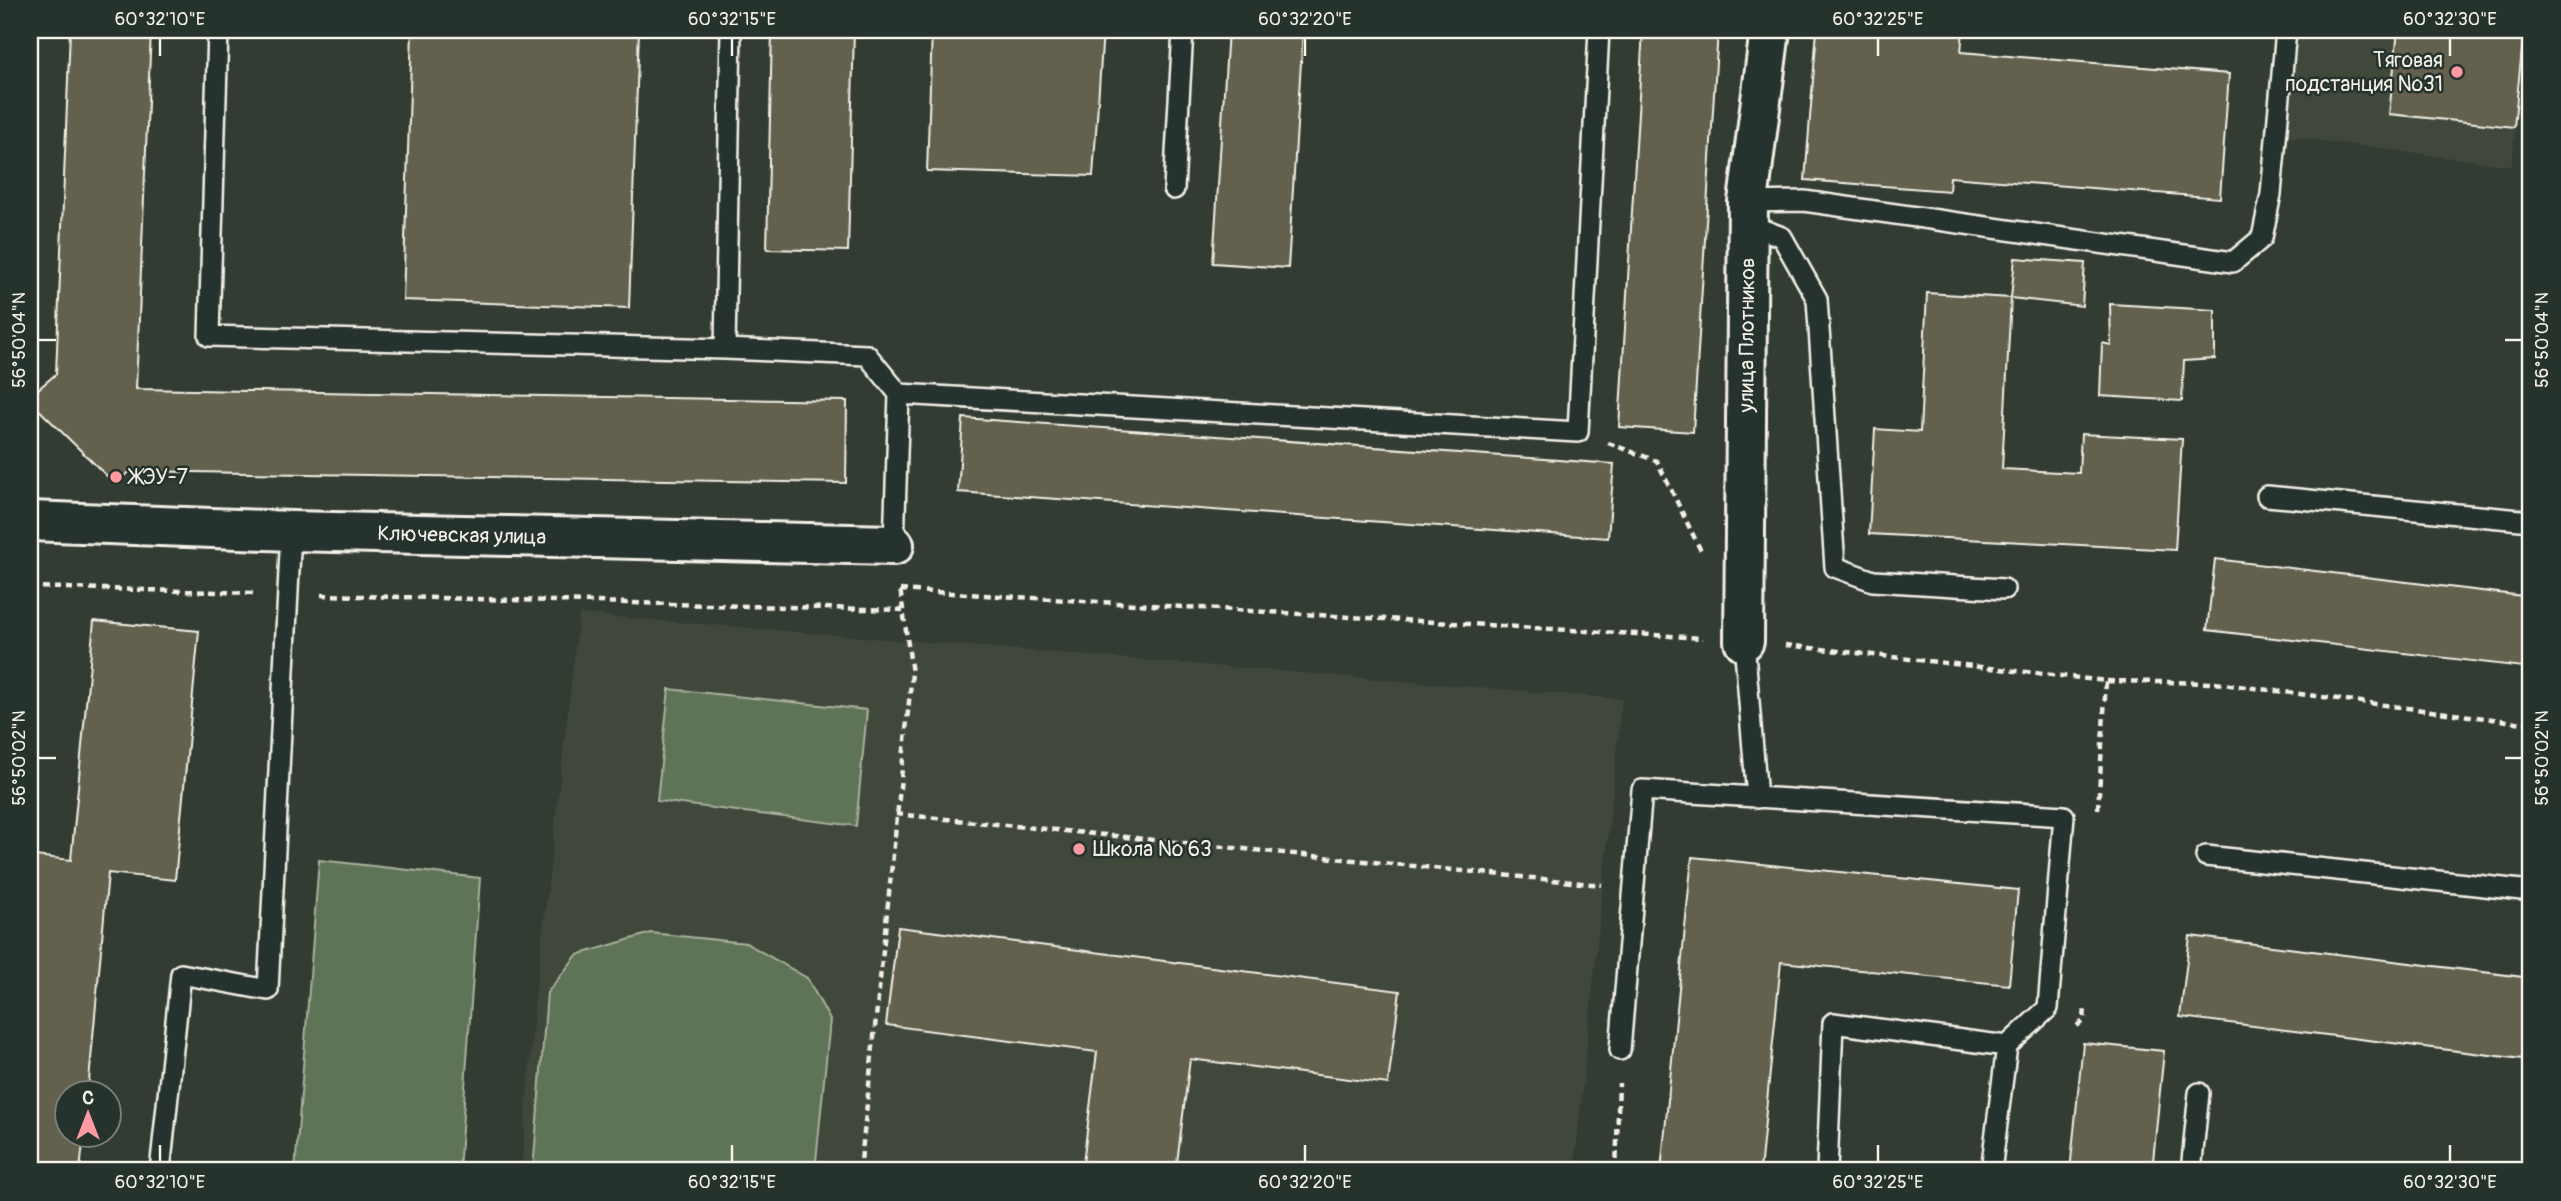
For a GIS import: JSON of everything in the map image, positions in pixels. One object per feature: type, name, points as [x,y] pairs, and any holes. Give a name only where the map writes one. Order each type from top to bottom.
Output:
[{"type":"street","name":"улица Плотников","points":[[1744,641],[1748,213],[1770,30]]},
{"type":"street","name":"Ключевская улица","points":[[30,521],[291,531],[894,545]]},
{"type":"lane","points":[[218,30],[209,336],[867,355],[899,394],[894,545]]},
{"type":"lane","points":[[725,349],[731,30]]},
{"type":"lane","points":[[1174,189],[1183,30]]},
{"type":"lane","points":[[899,394],[1578,432],[1599,30]]},
{"type":"lane","points":[[1748,213],[1804,201],[2233,262],[2262,238],[2271,194],[2286,30]]},
{"type":"lane","points":[[1748,213],[1782,237],[1817,299],[1835,567],[1873,581],[2004,589]]},
{"type":"lane","points":[[2267,496],[2531,522]]},
{"type":"lane","points":[[160,1171],[181,974],[268,990],[291,531]]},
{"type":"lane","points":[[1744,641],[1757,798]]},
{"type":"lane","points":[[1620,1051],[1642,790],[2064,816],[2048,1008],[2007,1046],[1992,1171]]},
{"type":"lane","points":[[2206,856],[2531,891]]},
{"type":"lane","points":[[1827,1171],[1833,1023],[2007,1046]]},
{"type":"lane","points":[[2191,1171],[2199,1093]]},
{"type":"path","points":[[1578,432],[1657,461],[1703,557]]},
{"type":"path","points":[[860,1171],[912,673],[894,545]]},
{"type":"path","points":[[30,587],[903,610]]},
{"type":"path","points":[[900,590],[1744,641],[2106,681],[2216,684],[2531,724]]},
{"type":"path","points":[[896,814],[1634,888]]},
{"type":"path","points":[[1616,1171],[1620,1051]]},
{"type":"shaded area","points":[[2295,30],[2524,30],[2512,166],[2285,136]]},
{"type":"shaded area","name":"Школа № 63","points":[[579,614],[1622,699],[1574,1171],[521,1171],[535,999]]},
{"type":"green space","points":[[669,689],[867,710],[856,826],[657,801]]},
{"type":"green space","points":[[319,860],[480,878],[459,1171],[295,1171]]},
{"type":"green space","points":[[651,933],[746,943],[807,978],[830,1020],[815,1171],[533,1171],[547,993],[577,955]]},
{"type":"building","points":[[70,30],[151,30],[136,389],[847,401],[846,483],[131,471],[114,483],[30,401],[30,396],[56,374]]},
{"type":"building","points":[[412,30],[639,30],[629,308],[403,300]]},
{"type":"building","points":[[772,30],[854,30],[848,251],[767,249]]},
{"type":"building","points":[[932,30],[1103,30],[1093,176],[927,171]]},
{"type":"building","points":[[1228,30],[1303,30],[1288,268],[1213,263]]},
{"type":"building","points":[[1643,30],[1718,30],[1693,432],[1619,427]]},
{"type":"building","points":[[1817,30],[1963,30],[1961,52],[2229,74],[2220,198],[1950,177],[1949,191],[1805,180]]},
{"type":"building","name":"Тяговая подстанция №31","points":[[2398,30],[2524,30],[2514,127],[2389,114]]},
{"type":"building","points":[[2015,258],[2085,263],[2082,306],[2011,298]]},
{"type":"building","points":[[1927,293],[2011,298],[2002,469],[2079,473],[2081,434],[2182,439],[2175,550],[1869,534],[1875,429],[1920,432]]},
{"type":"building","points":[[2110,304],[2215,310],[2215,359],[2184,361],[2182,401],[2100,396],[2102,343],[2111,345]]},
{"type":"building","points":[[963,418],[1614,464],[1608,538],[958,492]]},
{"type":"building","points":[[2215,559],[2531,597],[2531,668],[2207,630]]},
{"type":"building","points":[[94,621],[199,631],[175,880],[108,873],[89,1078],[52,1078],[52,1148],[82,1148],[80,1171],[30,1171],[30,911],[35,856],[71,860]]},
{"type":"building","points":[[1692,857],[2018,890],[2009,985],[1781,962],[1760,1171],[1661,1171]]},
{"type":"building","points":[[898,927],[1400,991],[1388,1084],[1190,1059],[1176,1171],[1082,1171],[1097,1052],[886,1025]]},
{"type":"building","points":[[2190,936],[2531,978],[2531,1060],[2180,1017]]},
{"type":"building","points":[[2083,1043],[2164,1051],[2152,1171],[2070,1171]]},
{"type":"place","name":"Тяговая подстанция №31","points":[[2457,72]]},
{"type":"place","name":"ЖЭУ-7","points":[[116,477]]},
{"type":"place","name":"Школа № 63","points":[[1079,849]]}]
